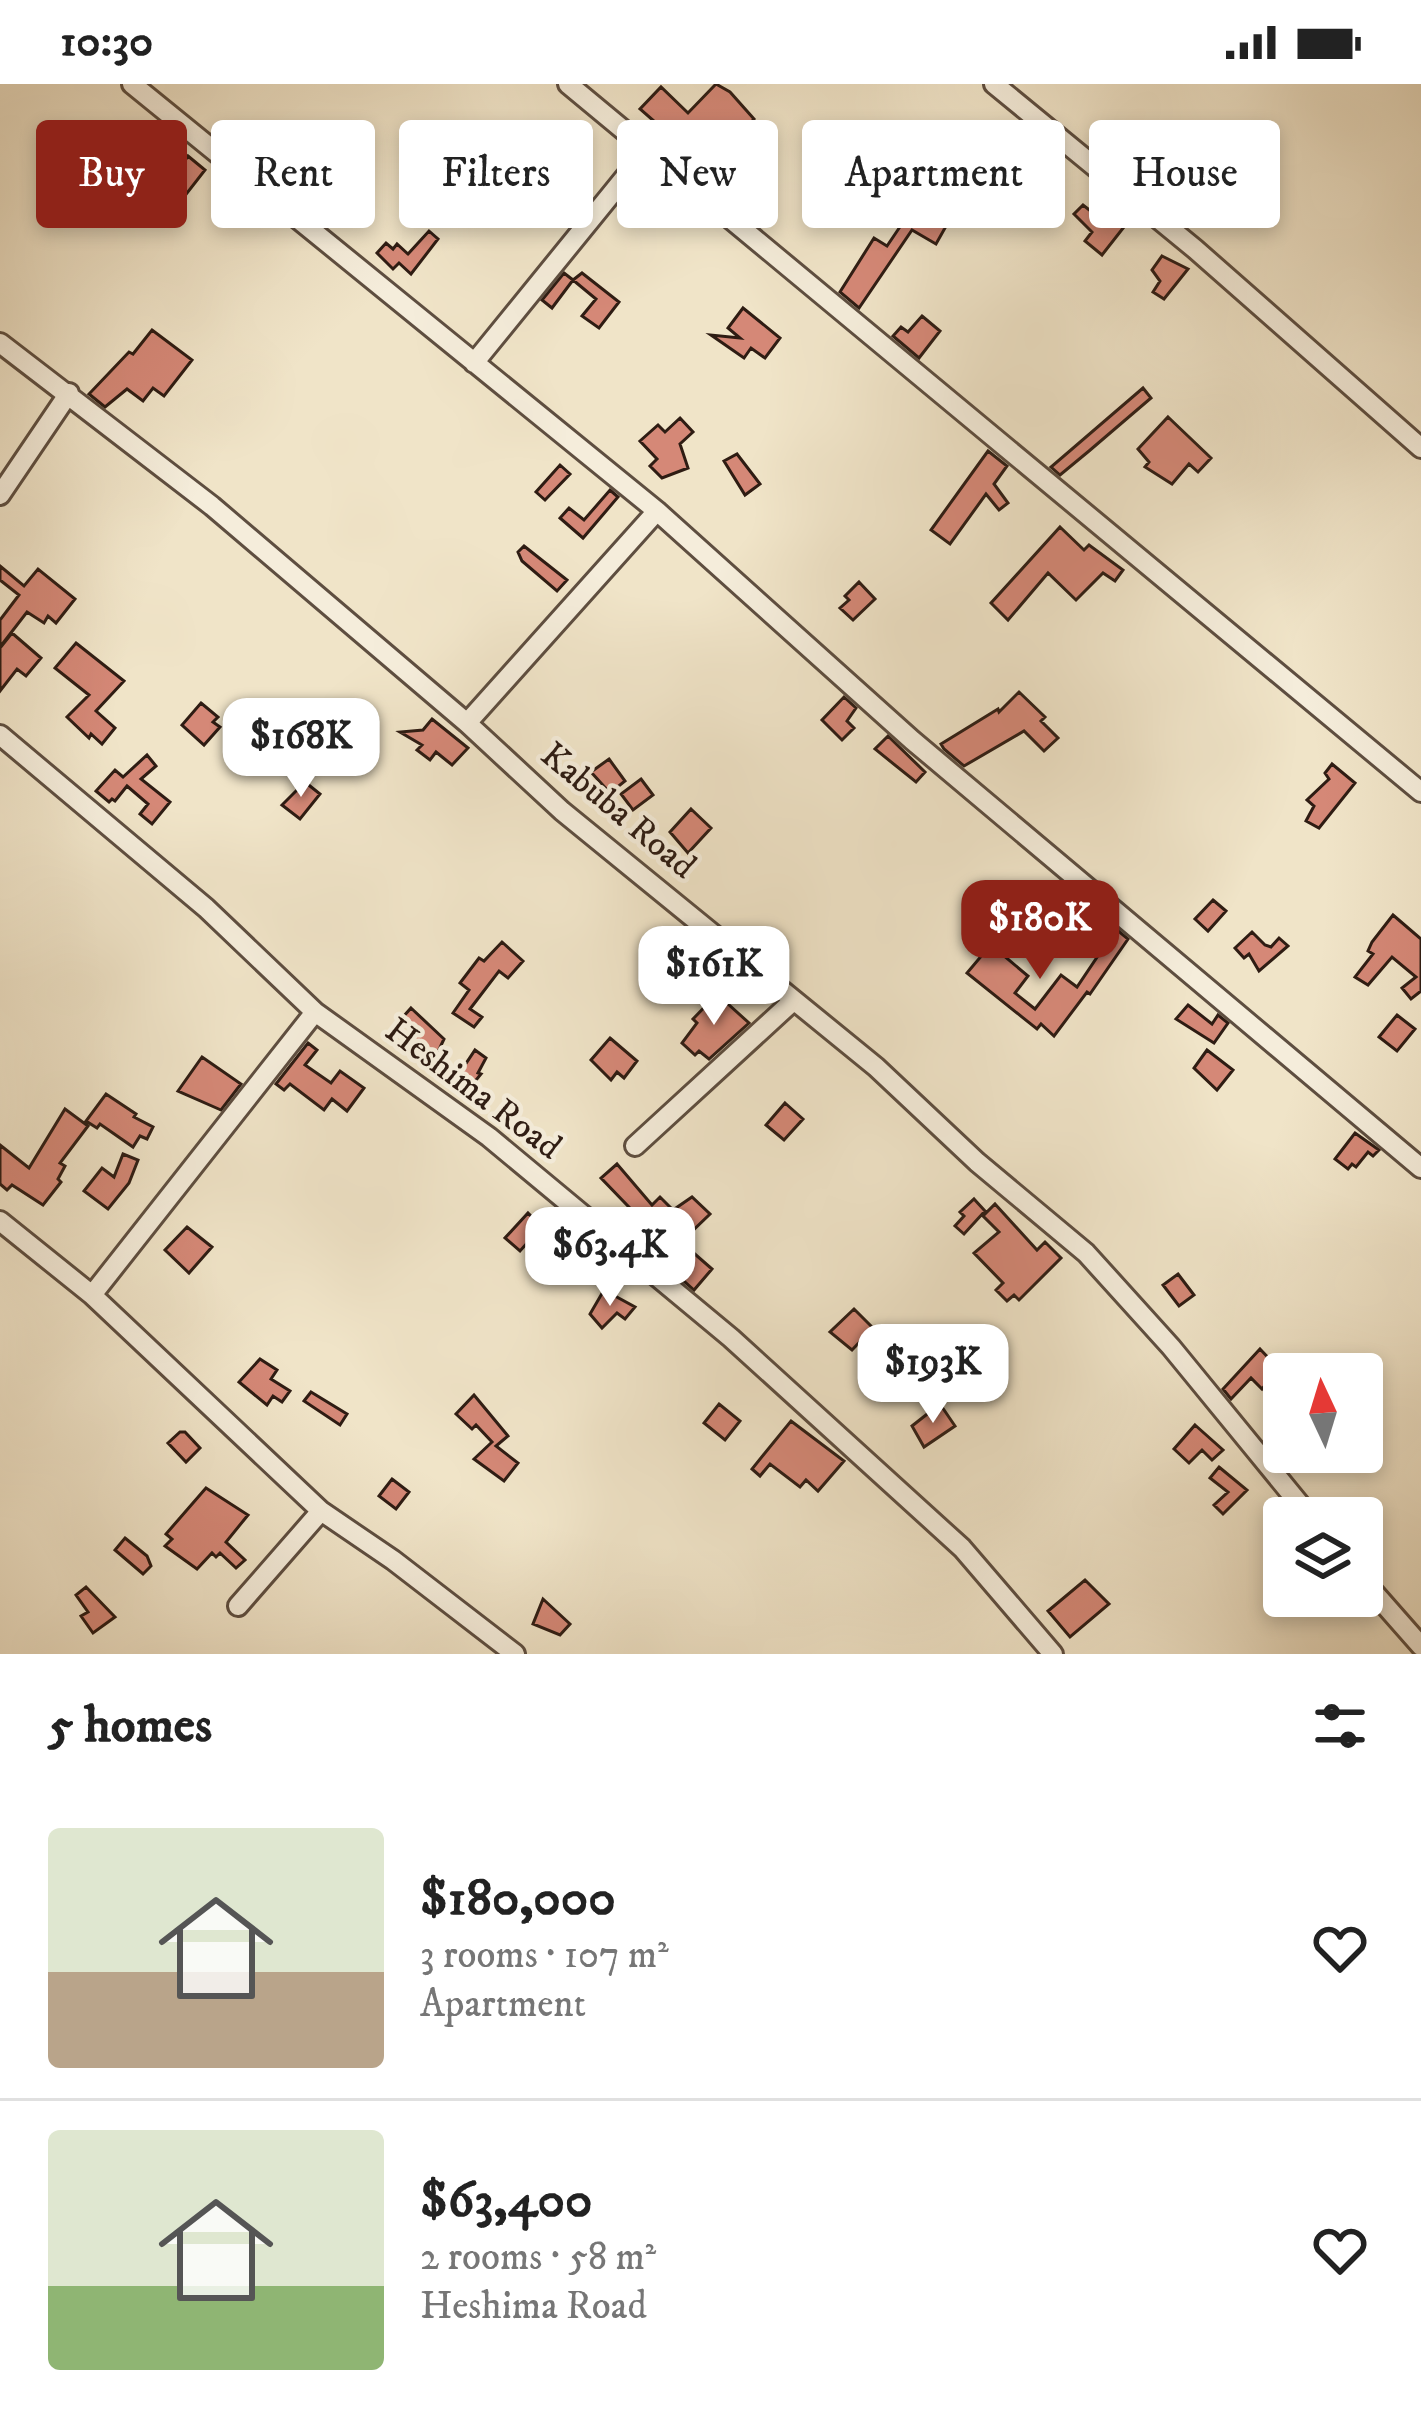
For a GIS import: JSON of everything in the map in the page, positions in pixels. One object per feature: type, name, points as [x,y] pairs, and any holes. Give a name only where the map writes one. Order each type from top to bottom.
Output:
[{"type":"street","points":[[132,84],[657,511],[912,740],[1421,1168]]},
{"type":"street","points":[[568,84],[617,124]]},
{"type":"street","points":[[994,84],[1195,248],[1421,448]]},
{"type":"street","points":[[474,363],[617,186]]},
{"type":"street","points":[[742,228],[1421,792]]},
{"type":"street","name":"Kabuba Road","points":[[0,343],[212,506],[467,723],[562,811],[876,1067],[977,1162],[1086,1253],[1171,1347],[1294,1497]]},
{"type":"street","points":[[0,495],[69,393]]},
{"type":"street","points":[[467,723],[657,511]]},
{"type":"street","name":"Heshima Road","points":[[0,735],[206,908],[315,1012],[489,1137],[730,1337],[962,1548],[1053,1654]]},
{"type":"street","points":[[635,1147],[793,1001]]},
{"type":"street","points":[[92,1295],[315,1012]]},
{"type":"street","points":[[0,1221],[92,1295],[321,1511],[515,1654]]},
{"type":"street","points":[[238,1606],[321,1511]]},
{"type":"street","points":[[1383,1603],[1421,1646]]},
{"type":"building","points":[[716,84],[730,92],[754,119],[653,120],[640,109],[661,87],[688,113]]},
{"type":"building","points":[[187,158],[205,170],[187,193]]},
{"type":"building","points":[[1083,205],[1089,210],[1089,228],[1123,228],[1102,255],[1085,241],[1092,232],[1074,214]]},
{"type":"building","points":[[899,228],[945,228],[936,244],[912,230],[859,308],[840,292],[874,238],[887,246]]},
{"type":"building","points":[[429,231],[438,239],[411,274],[399,263],[393,269],[377,253],[386,243],[393,249],[397,244],[408,254]]},
{"type":"building","points":[[1162,256],[1188,269],[1164,299],[1153,292],[1160,281],[1152,270]]},
{"type":"building","points":[[564,273],[573,280],[552,308],[542,300]]},
{"type":"building","points":[[582,273],[619,302],[599,328],[582,316],[596,299],[573,280]]},
{"type":"building","points":[[743,308],[780,338],[765,358],[751,348],[744,358],[711,335],[740,338],[728,328]]},
{"type":"building","points":[[922,316],[940,331],[919,358],[893,336],[901,327],[908,332]]},
{"type":"building","points":[[152,330],[192,360],[164,396],[153,388],[143,401],[127,389],[105,407],[89,394]]},
{"type":"building","points":[[1143,388],[1151,398],[1060,475],[1051,467]]},
{"type":"building","points":[[1168,417],[1211,458],[1198,472],[1189,464],[1172,484],[1145,467],[1149,462],[1138,449]]},
{"type":"building","points":[[680,418],[693,432],[680,444],[688,468],[662,478],[650,466],[657,459],[640,441],[658,425],[665,432]]},
{"type":"building","points":[[988,451],[1007,466],[994,484],[1008,503],[999,510],[986,494],[950,544],[931,530]]},
{"type":"building","points":[[737,454],[760,484],[745,495],[724,461]]},
{"type":"building","points":[[560,465],[570,474],[545,500],[536,492]]},
{"type":"building","points":[[610,490],[618,497],[583,538],[560,518],[569,508],[584,520]]},
{"type":"building","points":[[1060,527],[1084,550],[1089,545],[1123,570],[1115,581],[1103,573],[1076,600],[1048,573],[1008,620],[991,603]]},
{"type":"building","points":[[524,546],[567,580],[557,591],[522,561],[518,552]]},
{"type":"building","points":[[0,566],[24,586],[38,569],[75,599],[56,623],[48,616],[44,623],[27,612],[0,647],[0,620],[19,595],[0,580]]},
{"type":"building","points":[[859,582],[875,599],[853,620],[840,608]]},
{"type":"building","points":[[12,633],[41,658],[26,676],[17,669],[0,691],[0,648]]},
{"type":"building","points":[[76,643],[124,681],[96,711],[115,728],[102,744],[67,717],[89,695],[55,668]]},
{"type":"building","points":[[1019,692],[1045,717],[1041,721],[1058,738],[1044,751],[1024,731],[964,766],[944,749],[941,744],[999,712]]},
{"type":"building","points":[[844,697],[856,708],[847,721],[854,728],[842,740],[822,720]]},
{"type":"building","points":[[201,703],[218,717],[213,722],[220,727],[204,745],[182,725]]},
{"type":"building","points":[[432,719],[468,748],[452,765],[436,752],[430,760],[417,750],[422,745],[400,732],[423,730]]},
{"type":"building","points":[[888,736],[925,772],[916,782],[875,749]]},
{"type":"building","points":[[147,755],[156,766],[141,779],[170,802],[152,824],[140,814],[148,804],[127,786],[109,802],[96,791],[115,770],[123,777]]},
{"type":"building","points":[[609,759],[625,781],[610,793],[591,772]]},
{"type":"building","points":[[1332,764],[1355,783],[1319,828],[1306,821],[1314,806],[1307,800],[1329,779],[1325,773]]},
{"type":"building","points":[[641,779],[653,795],[633,810],[621,794]]},
{"type":"building","points":[[305,782],[320,794],[300,819],[282,805]]},
{"type":"building","points":[[691,809],[711,828],[688,853],[670,832]]},
{"type":"building","points":[[1213,900],[1226,911],[1208,931],[1195,919]]},
{"type":"building","points":[[1393,915],[1421,939],[1421,991],[1411,999],[1402,988],[1416,977],[1392,957],[1368,985],[1355,977],[1373,954],[1368,951],[1372,942]]},
{"type":"building","points":[[1004,929],[1016,938],[1003,955],[1028,976],[1015,993],[1035,1009],[1061,975],[1077,987],[1116,929],[1128,939],[1054,1036],[1041,1024],[1037,1029],[967,973]]},
{"type":"building","points":[[1252,932],[1265,945],[1271,947],[1279,938],[1288,946],[1259,971],[1249,954],[1244,958],[1235,948]]},
{"type":"building","points":[[502,942],[523,961],[508,978],[499,971],[470,1009],[482,1017],[474,1027],[453,1013],[469,990],[460,983],[479,958],[484,961]]},
{"type":"building","points":[[717,994],[749,1023],[709,1059],[699,1051],[695,1055],[682,1043],[697,1023],[693,1019]]},
{"type":"building","points":[[1188,1005],[1212,1024],[1218,1015],[1228,1023],[1214,1043],[1176,1019]]},
{"type":"building","points":[[411,1008],[444,1039],[430,1069],[401,1049],[415,1028],[403,1017]]},
{"type":"building","points":[[1397,1015],[1415,1029],[1397,1051],[1379,1037]]},
{"type":"building","points":[[610,1038],[637,1061],[624,1078],[617,1072],[611,1080],[591,1060]]},
{"type":"building","points":[[308,1043],[317,1050],[305,1065],[331,1083],[340,1071],[364,1088],[347,1111],[332,1099],[324,1110],[290,1084],[284,1090],[276,1084]]},
{"type":"building","points":[[475,1050],[486,1058],[481,1074],[463,1096],[451,1086]]},
{"type":"building","points":[[1207,1050],[1233,1070],[1217,1090],[1194,1068]]},
{"type":"building","points":[[202,1057],[241,1084],[221,1110],[178,1091]]},
{"type":"building","points":[[106,1094],[153,1127],[147,1139],[140,1136],[133,1147],[100,1124],[97,1128],[86,1121]]},
{"type":"building","points":[[785,1103],[803,1119],[784,1140],[766,1125]]},
{"type":"building","points":[[65,1109],[88,1126],[60,1163],[65,1166],[58,1179],[61,1182],[43,1205],[12,1185],[7,1190],[0,1184],[0,1145],[29,1168]]},
{"type":"building","points":[[1355,1133],[1379,1150],[1373,1156],[1368,1152],[1356,1167],[1352,1164],[1348,1169],[1335,1159]]},
{"type":"building","points":[[123,1154],[138,1160],[129,1183],[108,1209],[84,1191],[102,1168],[114,1177]]},
{"type":"building","points":[[617,1164],[652,1205],[660,1197],[673,1210],[692,1197],[710,1214],[681,1242],[712,1269],[694,1290],[667,1266],[672,1261],[647,1236],[652,1231],[601,1178]]},
{"type":"building","points":[[974,1199],[985,1211],[964,1234],[955,1226],[964,1216],[960,1212]]},
{"type":"building","points":[[995,1204],[1037,1250],[1045,1242],[1061,1258],[1019,1300],[1014,1295],[1007,1301],[996,1290],[1003,1283],[974,1253],[999,1232],[983,1216]]},
{"type":"building","points":[[528,1213],[537,1222],[532,1227],[537,1232],[520,1251],[505,1238]]},
{"type":"building","points":[[187,1227],[212,1247],[189,1273],[165,1250]]},
{"type":"building","points":[[1178,1274],[1194,1295],[1179,1306],[1163,1285]]},
{"type":"building","points":[[604,1290],[635,1307],[625,1319],[617,1313],[602,1328],[590,1314]]},
{"type":"building","points":[[854,1309],[873,1328],[852,1350],[830,1332]]},
{"type":"building","points":[[1260,1349],[1262,1389],[1251,1378],[1231,1399],[1223,1389]]},
{"type":"building","points":[[260,1359],[277,1370],[271,1379],[290,1391],[282,1402],[273,1396],[267,1405],[239,1382]]},
{"type":"building","points":[[311,1392],[347,1414],[340,1425],[304,1401]]},
{"type":"building","points":[[474,1395],[508,1436],[496,1446],[518,1463],[504,1481],[474,1459],[492,1442],[456,1414]]},
{"type":"building","points":[[719,1404],[740,1421],[725,1440],[704,1423]]},
{"type":"building","points":[[940,1404],[955,1426],[924,1447],[912,1426]]},
{"type":"building","points":[[791,1421],[844,1461],[818,1491],[806,1480],[800,1487],[770,1464],[760,1476],[752,1469]]},
{"type":"building","points":[[1195,1425],[1223,1450],[1212,1460],[1202,1450],[1189,1463],[1174,1449]]},
{"type":"building","points":[[180,1432],[200,1448],[186,1462],[168,1443]]},
{"type":"building","points":[[1219,1467],[1247,1490],[1223,1514],[1214,1505],[1228,1492],[1210,1478]]},
{"type":"building","points":[[392,1479],[409,1492],[396,1509],[379,1496]]},
{"type":"building","points":[[206,1488],[248,1515],[226,1542],[245,1560],[236,1568],[220,1553],[216,1557],[212,1553],[197,1569],[165,1546],[172,1539],[166,1534]]},
{"type":"building","points":[[125,1538],[147,1556],[151,1566],[143,1574],[115,1550]]},
{"type":"building","points":[[1085,1580],[1109,1604],[1070,1637],[1048,1611]]},
{"type":"building","points":[[86,1587],[115,1617],[93,1633],[81,1616],[88,1612],[76,1595]]},
{"type":"building","points":[[543,1599],[570,1624],[560,1635],[533,1624]]}]
